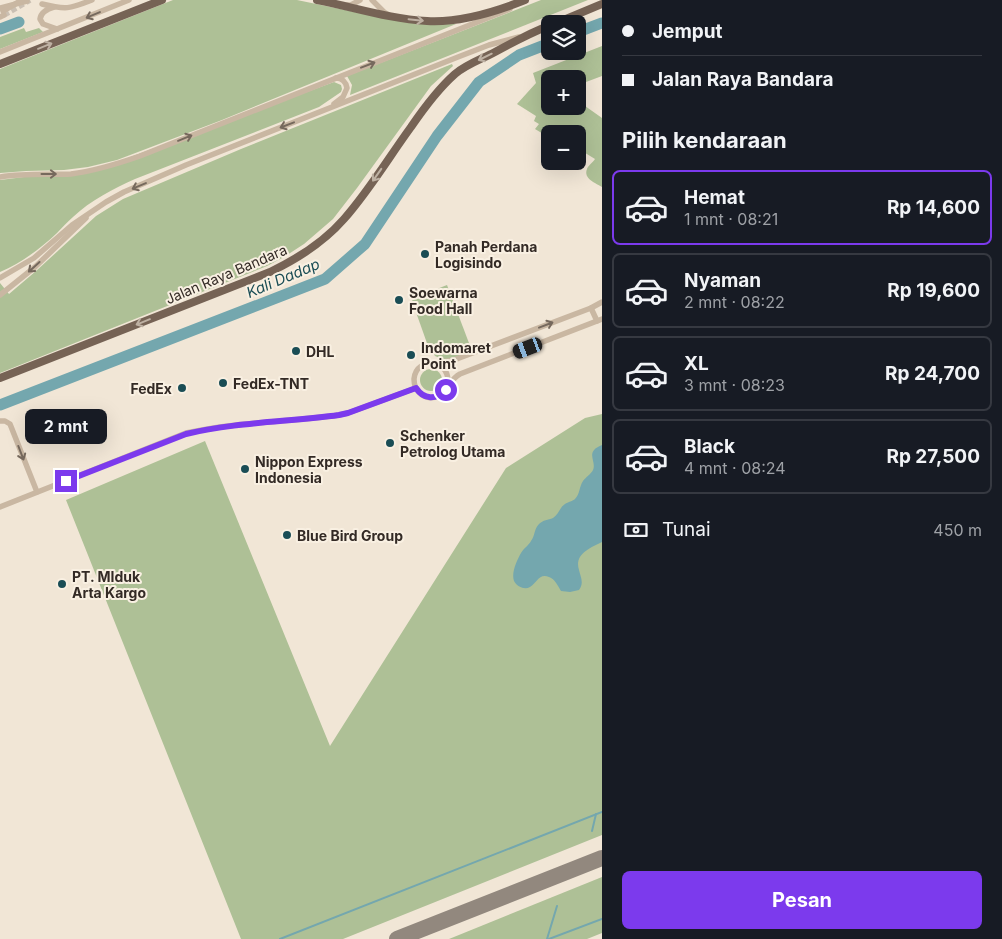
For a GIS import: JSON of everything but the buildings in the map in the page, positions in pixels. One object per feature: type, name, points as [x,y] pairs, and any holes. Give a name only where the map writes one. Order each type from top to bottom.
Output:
[{"type":"main road","points":[[0,64],[162,0]]},
{"type":"main road","points":[[317,0],[396,17],[429,21],[443,21],[475,16],[521,1]]},
{"type":"main road","points":[[576,15],[602,4]]},
{"type":"main road","name":"Jalan Raya Bandara","points":[[0,378],[270,272],[302,255],[343,221],[419,116],[438,92],[456,74],[472,63],[541,29]]},
{"type":"street","points":[[42,4],[64,9],[92,0]]},
{"type":"street","points":[[0,52],[128,0]]},
{"type":"street","points":[[337,4],[351,5],[360,0]]},
{"type":"street","points":[[372,0],[384,12],[396,17]]},
{"type":"street","points":[[0,8],[24,1]]},
{"type":"street","points":[[1,15],[24,1]]},
{"type":"street","points":[[0,177],[22,174],[74,173],[114,165],[496,16],[509,10],[521,1]]},
{"type":"street","points":[[54,7],[44,11],[40,19],[45,25],[58,30]]},
{"type":"street","name":"Jalan Raya Bandara","points":[[0,278],[34,258],[72,224],[124,192],[186,165],[488,45],[528,34]]},
{"type":"street","points":[[321,111],[338,102],[346,91],[347,86],[342,79],[330,80]]},
{"type":"street","name":"Jalan Raya Bandara","points":[[0,295],[45,258],[94,210]]},
{"type":"street","points":[[591,308],[599,320],[455,376],[443,393],[434,397],[424,396],[416,388],[414,378],[418,369],[426,364],[454,360],[591,308],[602,302]]},
{"type":"street","points":[[434,364],[439,365],[446,372],[448,377],[447,387]]},
{"type":"street","points":[[0,507],[186,434],[205,429],[339,415],[416,388]]},
{"type":"street","points":[[0,421],[10,424],[37,492]]},
{"type":"green space","points":[[173,0],[297,0],[374,16],[438,24],[456,24],[222,120],[117,160],[88,167],[64,170],[0,173],[0,69]]},
{"type":"green space","points":[[541,0],[588,0],[550,15],[541,15],[541,19],[350,95],[352,85],[347,76]]},
{"type":"green space","points":[[24,28],[26,32],[39,28],[43,32],[0,49],[0,37]]},
{"type":"green space","points":[[602,46],[602,76],[586,82],[586,70],[541,70],[541,115],[586,115],[586,107],[602,118],[602,187],[588,178],[586,172],[595,159],[586,153],[586,125],[541,125],[541,133],[535,129],[539,124],[534,121],[536,116],[517,104],[536,83],[533,73],[566,60],[586,60],[586,52]]},
{"type":"green space","points":[[452,64],[453,66],[431,86],[333,219],[304,244],[267,266],[0,373],[0,283],[9,294],[96,216],[123,199]]},
{"type":"green space","points":[[334,82],[341,85],[341,92],[319,107],[135,179],[102,195],[87,205],[37,250],[0,272],[0,180],[84,174]]},
{"type":"green space","points":[[447,285],[472,351],[449,360],[444,360],[435,356],[428,346],[412,301],[414,298]]},
{"type":"green space","points":[[431,369],[439,372],[442,380],[439,388],[431,391],[423,388],[420,380],[423,372]]},
{"type":"green space","points":[[602,414],[602,835],[343,939],[241,939],[66,500],[205,441],[330,746],[506,468],[585,418]]},
{"type":"green space","points":[[602,877],[602,933],[587,939],[449,939]]},
{"type":"water","points":[[602,445],[602,542],[584,552],[579,560],[578,564],[582,580],[581,587],[579,590],[570,592],[561,591],[553,579],[546,576],[540,577],[528,588],[519,586],[514,581],[513,574],[521,553],[529,544],[539,524],[553,518],[563,505],[577,497],[583,481],[593,470],[592,454]]},
{"type":"waterway","name":"Kali Dadap","points":[[0,29],[19,22]]},
{"type":"waterway","name":"Kali Dadap","points":[[586,29],[602,23]]},
{"type":"waterway","name":"Kali Dadap","points":[[0,405],[325,279],[365,244],[437,136],[479,82],[519,55],[541,46]]},
{"type":"waterway","points":[[280,939],[602,812]]},
{"type":"waterway","points":[[592,831],[596,814]]},
{"type":"waterway","points":[[547,939],[557,906]]},
{"type":"waterway","points":[[549,939],[602,919]]},
{"type":"taxiway","points":[[397,939],[602,858]]},
{"type":"tunnel","points":[[4,15],[30,0]]},
{"type":"place","name":"Panah Perdana Logisindo","points":[[425,254]]},
{"type":"place","name":"Soewarna Food Hall","points":[[399,300]]},
{"type":"place","name":"DHL","points":[[296,351]]},
{"type":"place","name":"Indomaret Point","points":[[411,355]]},
{"type":"place","name":"FedEx-TNT","points":[[223,383]]},
{"type":"place","name":"FedEx","points":[[182,388]]},
{"type":"place","name":"Schenker Petrolog Utama","points":[[390,443]]},
{"type":"place","name":"Nippon Express Indonesia","points":[[245,469]]},
{"type":"place","name":"Blue Bird Group","points":[[287,535]]},
{"type":"place","name":"PT. MIduk Arta Kargo","points":[[62,584]]},
{"type":"route","points":[[66,481],[174,438],[205,429],[339,415],[416,388],[424,396],[430,398],[446,390]]}]
